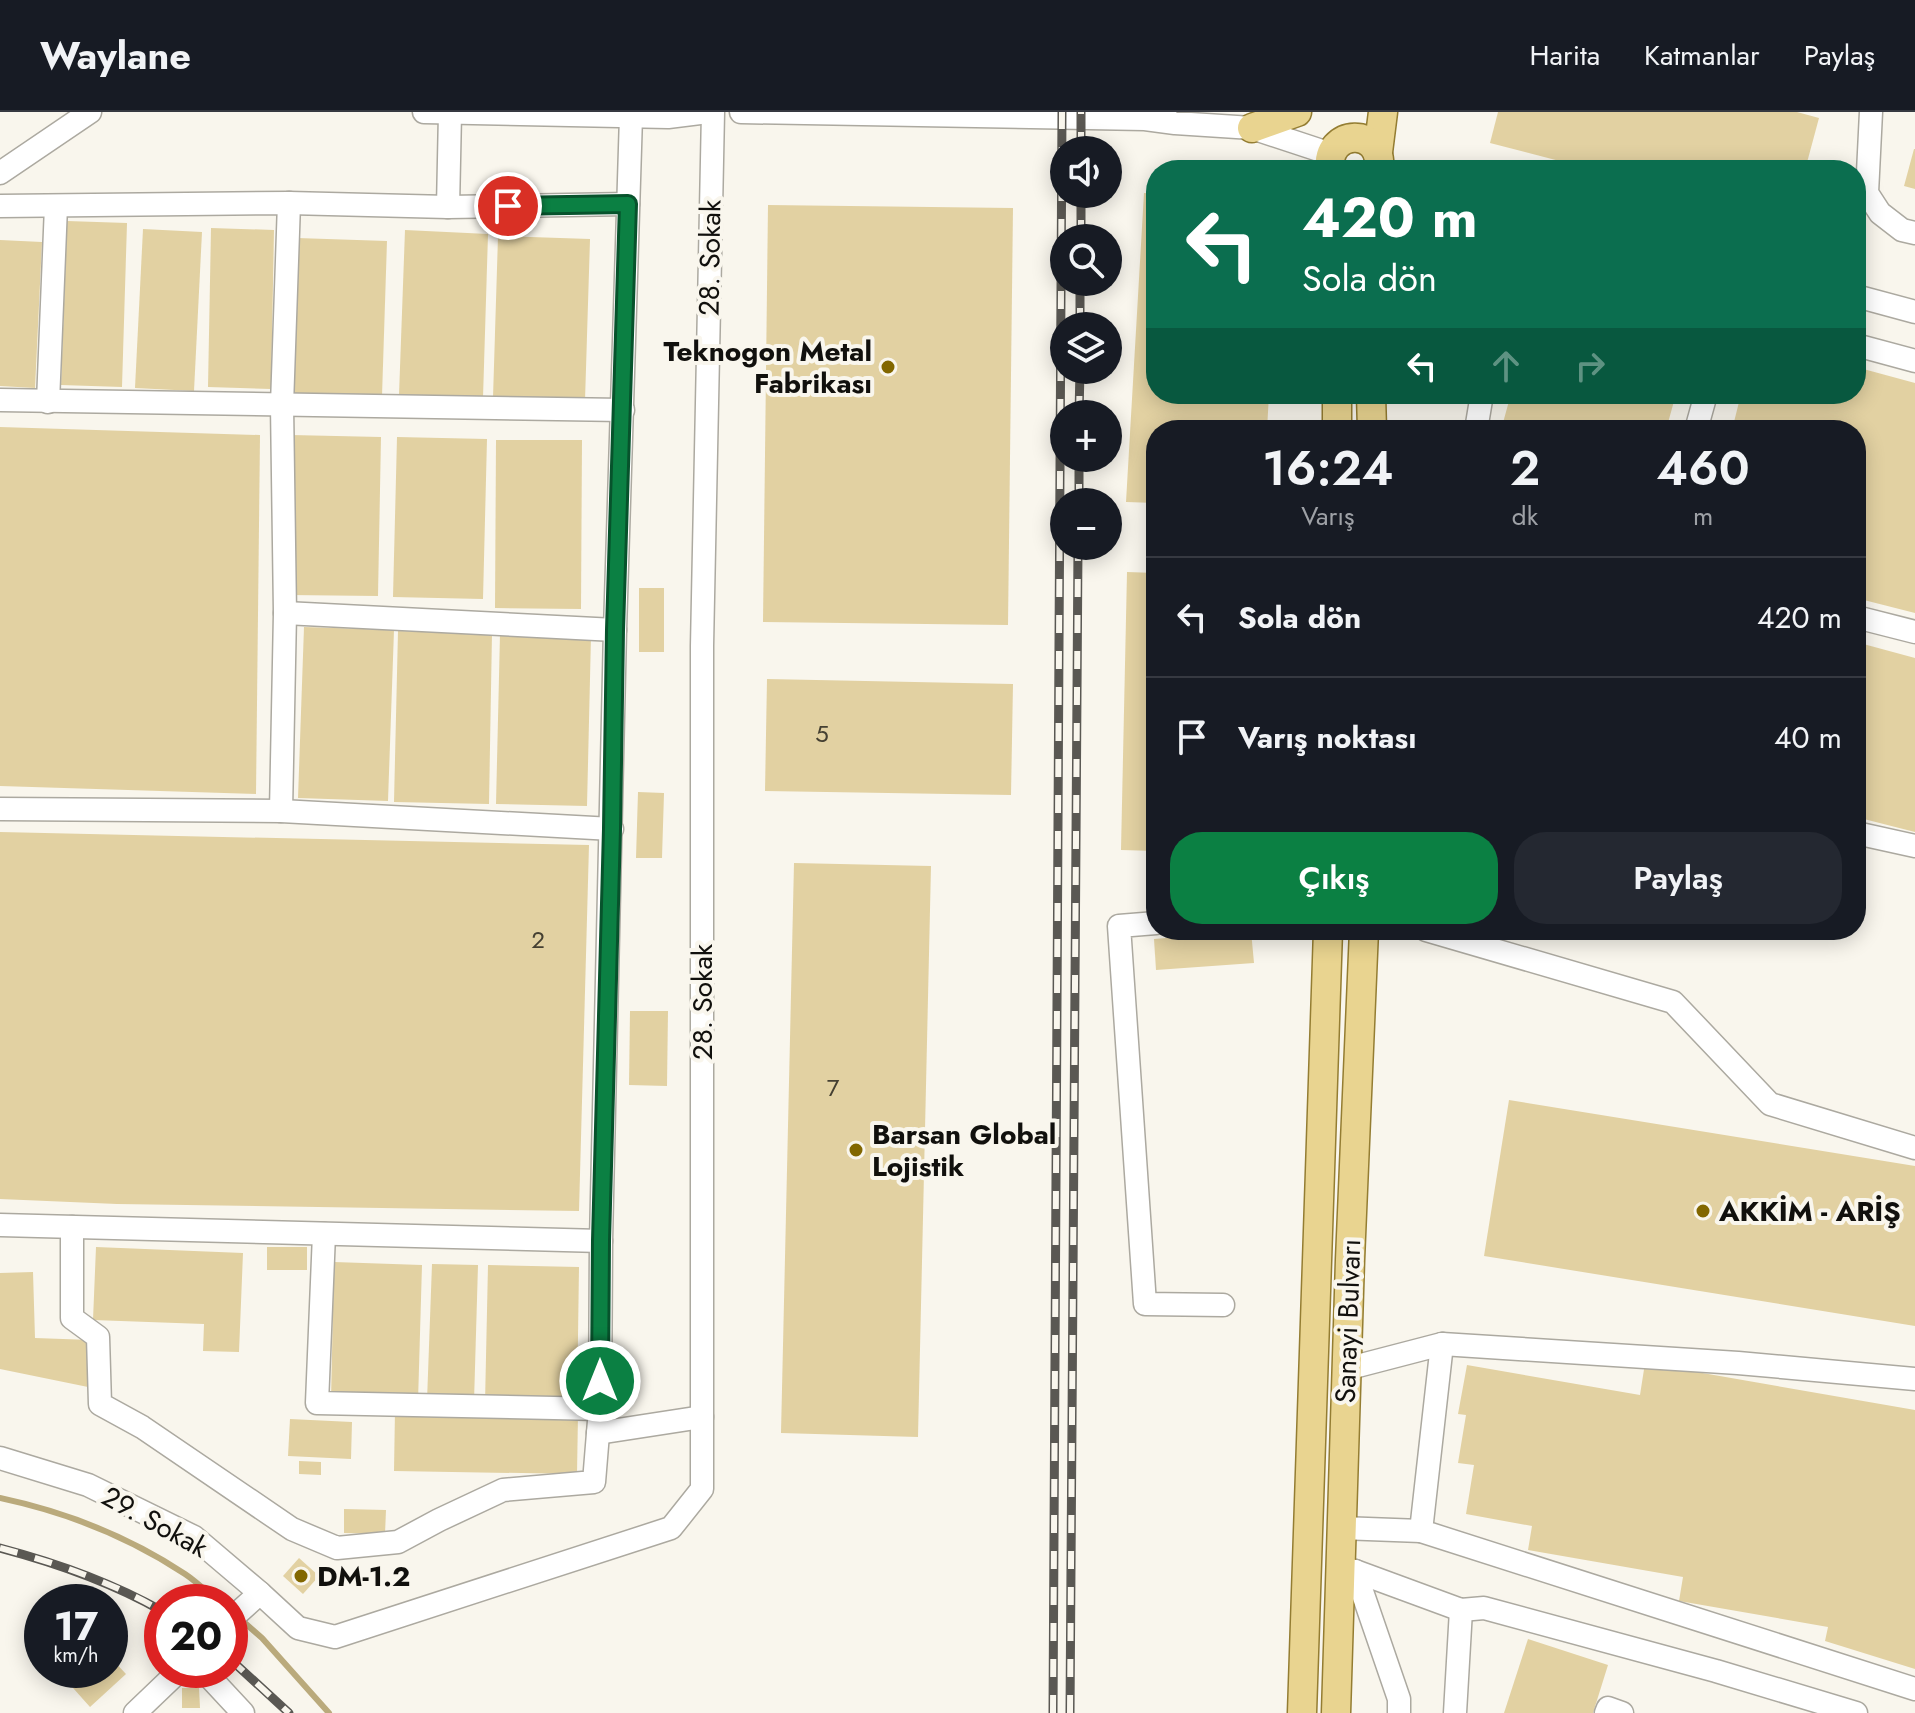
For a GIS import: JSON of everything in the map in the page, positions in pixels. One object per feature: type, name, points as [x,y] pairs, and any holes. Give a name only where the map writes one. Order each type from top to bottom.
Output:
[{"type":"main road","points":[[1252,128],[1297,112]]},
{"type":"main road","points":[[1334,155],[1341,112]]},
{"type":"main road","points":[[1380,160],[1383,112]]},
{"type":"main road","points":[[1334,155],[1348,138],[1357,137],[1373,145],[1378,160]]},
{"type":"main road","name":"Sanayi Bulvarı","points":[[1302,1713],[1328,940]]},
{"type":"main road","name":"Sanayi Bulvarı","points":[[1336,1713],[1347,1569],[1341,1528],[1364,940]]},
{"type":"street","points":[[0,173],[90,112]]},
{"type":"street","points":[[424,112],[668,117],[711,112]]},
{"type":"street","name":"28. Sokak","points":[[335,1637],[671,1528],[702,1489],[702,646],[711,112]]},
{"type":"street","points":[[741,112],[1176,118],[1252,128],[1334,155]]},
{"type":"street","points":[[1871,112],[1867,193],[1880,213],[1902,230],[1915,233]]},
{"type":"street","points":[[448,207],[450,113]]},
{"type":"street","points":[[72,1227],[72,1318],[98,1337],[100,1404],[142,1427],[292,1529],[337,1548],[398,1542],[503,1490],[594,1482],[600,1409],[615,630],[631,116]]},
{"type":"street","points":[[0,206],[289,203],[448,207],[628,204]]},
{"type":"street","points":[[281,811],[285,613],[282,405],[289,203]]},
{"type":"street","points":[[48,402],[56,206]]},
{"type":"street","points":[[1866,299],[1915,312]]},
{"type":"street","points":[[1866,348],[1915,361]]},
{"type":"street","points":[[0,400],[623,410]]},
{"type":"street","points":[[285,613],[615,630]]},
{"type":"street","points":[[1866,620],[1915,632]]},
{"type":"street","points":[[0,809],[281,811],[612,829]]},
{"type":"street","points":[[1866,835],[1915,846]]},
{"type":"street","points":[[1146,924],[1119,926],[1145,1304],[1223,1305]]},
{"type":"street","points":[[1460,940],[1673,1002],[1770,1104],[1915,1148]]},
{"type":"street","points":[[0,1225],[601,1241]]},
{"type":"street","points":[[324,1234],[317,1403],[600,1409]]},
{"type":"street","points":[[1346,1369],[1442,1344],[1738,1363],[1915,1379]]},
{"type":"street","points":[[1421,1531],[1442,1344]]},
{"type":"street","points":[[598,1433],[702,1417]]},
{"type":"street","name":"29. Sokak","points":[[0,1458],[88,1485],[194,1537],[229,1584]]},
{"type":"street","points":[[1341,1528],[1421,1531],[1915,1689]]},
{"type":"street","points":[[1347,1569],[1461,1610],[1484,1608],[1498,1611],[1856,1713]]},
{"type":"street","points":[[1347,1569],[1399,1699],[1399,1713]]},
{"type":"street","name":"29. Sokak","points":[[248,1607],[298,1628],[335,1637]]},
{"type":"street","points":[[1455,1713],[1461,1610]]},
{"type":"street","points":[[135,1713],[161,1688]]},
{"type":"street","points":[[217,1688],[237,1713]]},
{"type":"street","points":[[219,1688],[243,1713]]},
{"type":"street","points":[[1606,1713],[1608,1708],[1622,1713]]},
{"type":"building","points":[[1498,112],[1797,112],[1819,118],[1808,160],[1555,160],[1490,143]]},
{"type":"building","points":[[1915,149],[1915,189],[1904,186]]},
{"type":"building","points":[[1144,193],[1146,404],[1268,404],[1268,420],[1146,420],[1146,503],[1126,502]]},
{"type":"building","name":"Teknogon Metal Fabrikası","points":[[768,205],[1013,208],[1008,625],[763,622]]},
{"type":"building","points":[[67,221],[127,223],[122,387],[61,385]]},
{"type":"building","points":[[211,228],[274,230],[271,389],[208,387]]},
{"type":"building","points":[[143,229],[202,232],[194,391],[135,388]]},
{"type":"building","points":[[405,230],[488,234],[483,398],[399,395]]},
{"type":"building","points":[[498,236],[590,239],[585,401],[493,398]]},
{"type":"building","points":[[297,238],[387,241],[382,396],[292,393]]},
{"type":"building","points":[[0,240],[42,242],[35,388],[0,386]]},
{"type":"building","points":[[1866,370],[1915,383],[1915,613],[1866,601],[1866,420],[1734,420],[1738,404],[1866,404]]},
{"type":"building","points":[[1508,404],[1673,404],[1669,420],[1504,420]]},
{"type":"building","points":[[0,427],[260,435],[256,794],[0,786]]},
{"type":"building","points":[[291,435],[381,437],[378,596],[288,595]]},
{"type":"building","points":[[397,437],[487,439],[483,599],[393,597]]},
{"type":"building","points":[[496,440],[582,440],[581,609],[495,608]]},
{"type":"building","points":[[1127,572],[1146,573],[1146,851],[1121,850]]},
{"type":"building","points":[[639,588],[664,588],[664,652],[639,652]]},
{"type":"building","points":[[304,627],[394,630],[388,801],[298,798]]},
{"type":"building","points":[[398,631],[492,633],[489,804],[394,802]]},
{"type":"building","points":[[500,634],[591,636],[587,806],[496,804]]},
{"type":"building","points":[[1866,645],[1915,658],[1915,832],[1866,820]]},
{"type":"building","points":[[767,679],[1013,684],[1011,795],[765,791]]},
{"type":"building","points":[[638,792],[664,793],[662,858],[636,858]]},
{"type":"building","points":[[0,832],[589,845],[579,1211],[117,1204],[0,1199]]},
{"type":"building","name":"Barsan Global Lojistik","points":[[794,863],[931,866],[918,1437],[781,1433]]},
{"type":"building","points":[[1154,940],[1252,940],[1254,963],[1156,970]]},
{"type":"building","points":[[630,1011],[668,1011],[667,1086],[629,1085]]},
{"type":"building","name":"AKKİM - ARİŞ","points":[[1509,1100],[1915,1166],[1915,1326],[1484,1256]]},
{"type":"building","points":[[96,1247],[243,1253],[239,1352],[203,1351],[204,1324],[93,1320]]},
{"type":"building","points":[[267,1247],[307,1247],[307,1270],[267,1270]]},
{"type":"building","points":[[334,1262],[422,1265],[418,1402],[331,1400]]},
{"type":"building","points":[[432,1264],[478,1265],[474,1402],[427,1401]]},
{"type":"building","points":[[488,1265],[579,1267],[577,1405],[485,1403]]},
{"type":"building","points":[[33,1272],[35,1338],[91,1340],[88,1387],[0,1369],[0,1273]]},
{"type":"building","points":[[1645,1363],[1915,1410],[1915,1669],[1825,1641],[1828,1627],[1679,1601],[1683,1577],[1528,1550],[1532,1526],[1466,1514],[1474,1465],[1458,1463],[1466,1415],[1458,1414],[1467,1365],[1640,1395]]},
{"type":"building","points":[[395,1410],[578,1414],[577,1474],[394,1471]]},
{"type":"building","points":[[290,1419],[352,1422],[351,1459],[288,1456]]},
{"type":"building","points":[[299,1461],[321,1462],[321,1475],[299,1474]]},
{"type":"building","points":[[344,1509],[386,1510],[385,1534],[344,1533]]},
{"type":"building","name":"DM-1.2","points":[[299,1558],[319,1576],[303,1594],[283,1576]]},
{"type":"building","points":[[1528,1639],[1608,1665],[1593,1713],[1504,1713]]},
{"type":"building","points":[[73,1688],[111,1688],[90,1707]]},
{"type":"building","points":[[182,1688],[199,1688],[200,1708],[182,1708]]},
{"type":"waterway","points":[[0,1498],[73,1518],[119,1537],[198,1584]]},
{"type":"waterway","points":[[248,1626],[329,1713]]},
{"type":"railway","points":[[1053,1713],[1062,112]]},
{"type":"railway","points":[[1081,112],[1081,136]]},
{"type":"railway","points":[[1081,208],[1081,224]]},
{"type":"railway","points":[[1080,296],[1080,312]]},
{"type":"railway","points":[[1079,400],[1080,384]]},
{"type":"railway","points":[[1079,472],[1079,488]]},
{"type":"railway","points":[[1070,1713],[1078,560]]},
{"type":"railway","points":[[0,1548],[83,1574],[144,1602]]},
{"type":"railway","points":[[248,1675],[289,1713]]},
{"type":"place","name":"Teknogon Metal Fabrikası","points":[[888,367]]},
{"type":"place","name":"Barsan Global Lojistik","points":[[856,1150]]},
{"type":"place","name":"AKKİM - ARİŞ","points":[[1703,1211]]},
{"type":"place","name":"DM-1.2","points":[[301,1576]]},
{"type":"route","points":[[508,206],[628,204],[615,630],[600,1381]]}]
